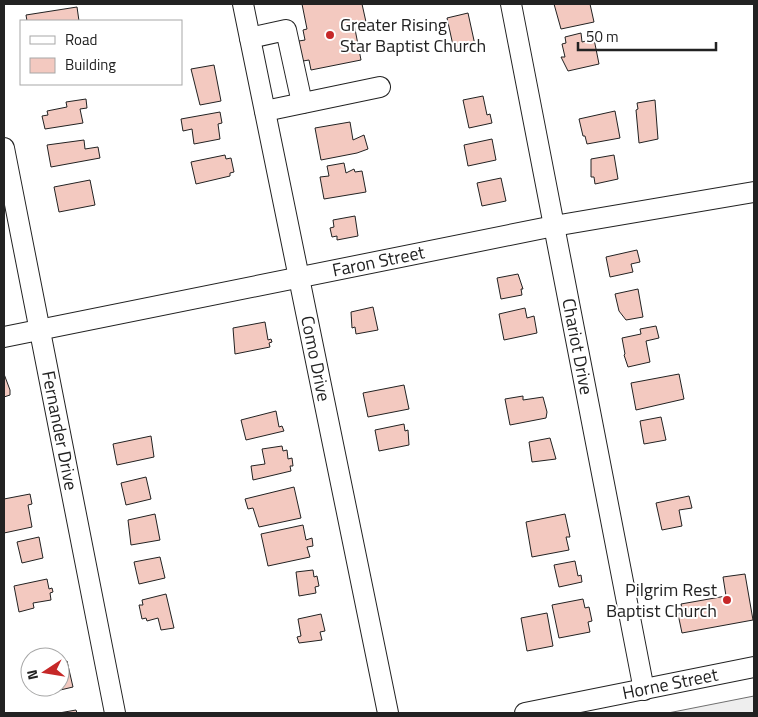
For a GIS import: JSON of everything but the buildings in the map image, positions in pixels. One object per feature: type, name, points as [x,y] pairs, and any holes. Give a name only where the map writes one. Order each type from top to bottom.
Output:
[{"type":"street","name":"Como Drive","points":[[243,4],[388,713]]},
{"type":"street","name":"Chariot Drive","points":[[511,4],[644,690]]},
{"type":"street","points":[[250,38],[286,30],[302,103]]},
{"type":"street","points":[[265,111],[380,87]]},
{"type":"street","name":"Fernander Drive","points":[[4,148],[115,713]]},
{"type":"street","name":"Faron Street","points":[[4,336],[554,226],[754,192]]},
{"type":"street","name":"Horne Street","points":[[525,713],[754,667]]},
{"type":"shaded area","points":[[754,696],[754,713],[668,713]]},
{"type":"place","name":"Greater Rising Star Baptist Church","points":[[330,35]]},
{"type":"place","name":"Pilgrim Rest Baptist Church","points":[[727,600]]}]
